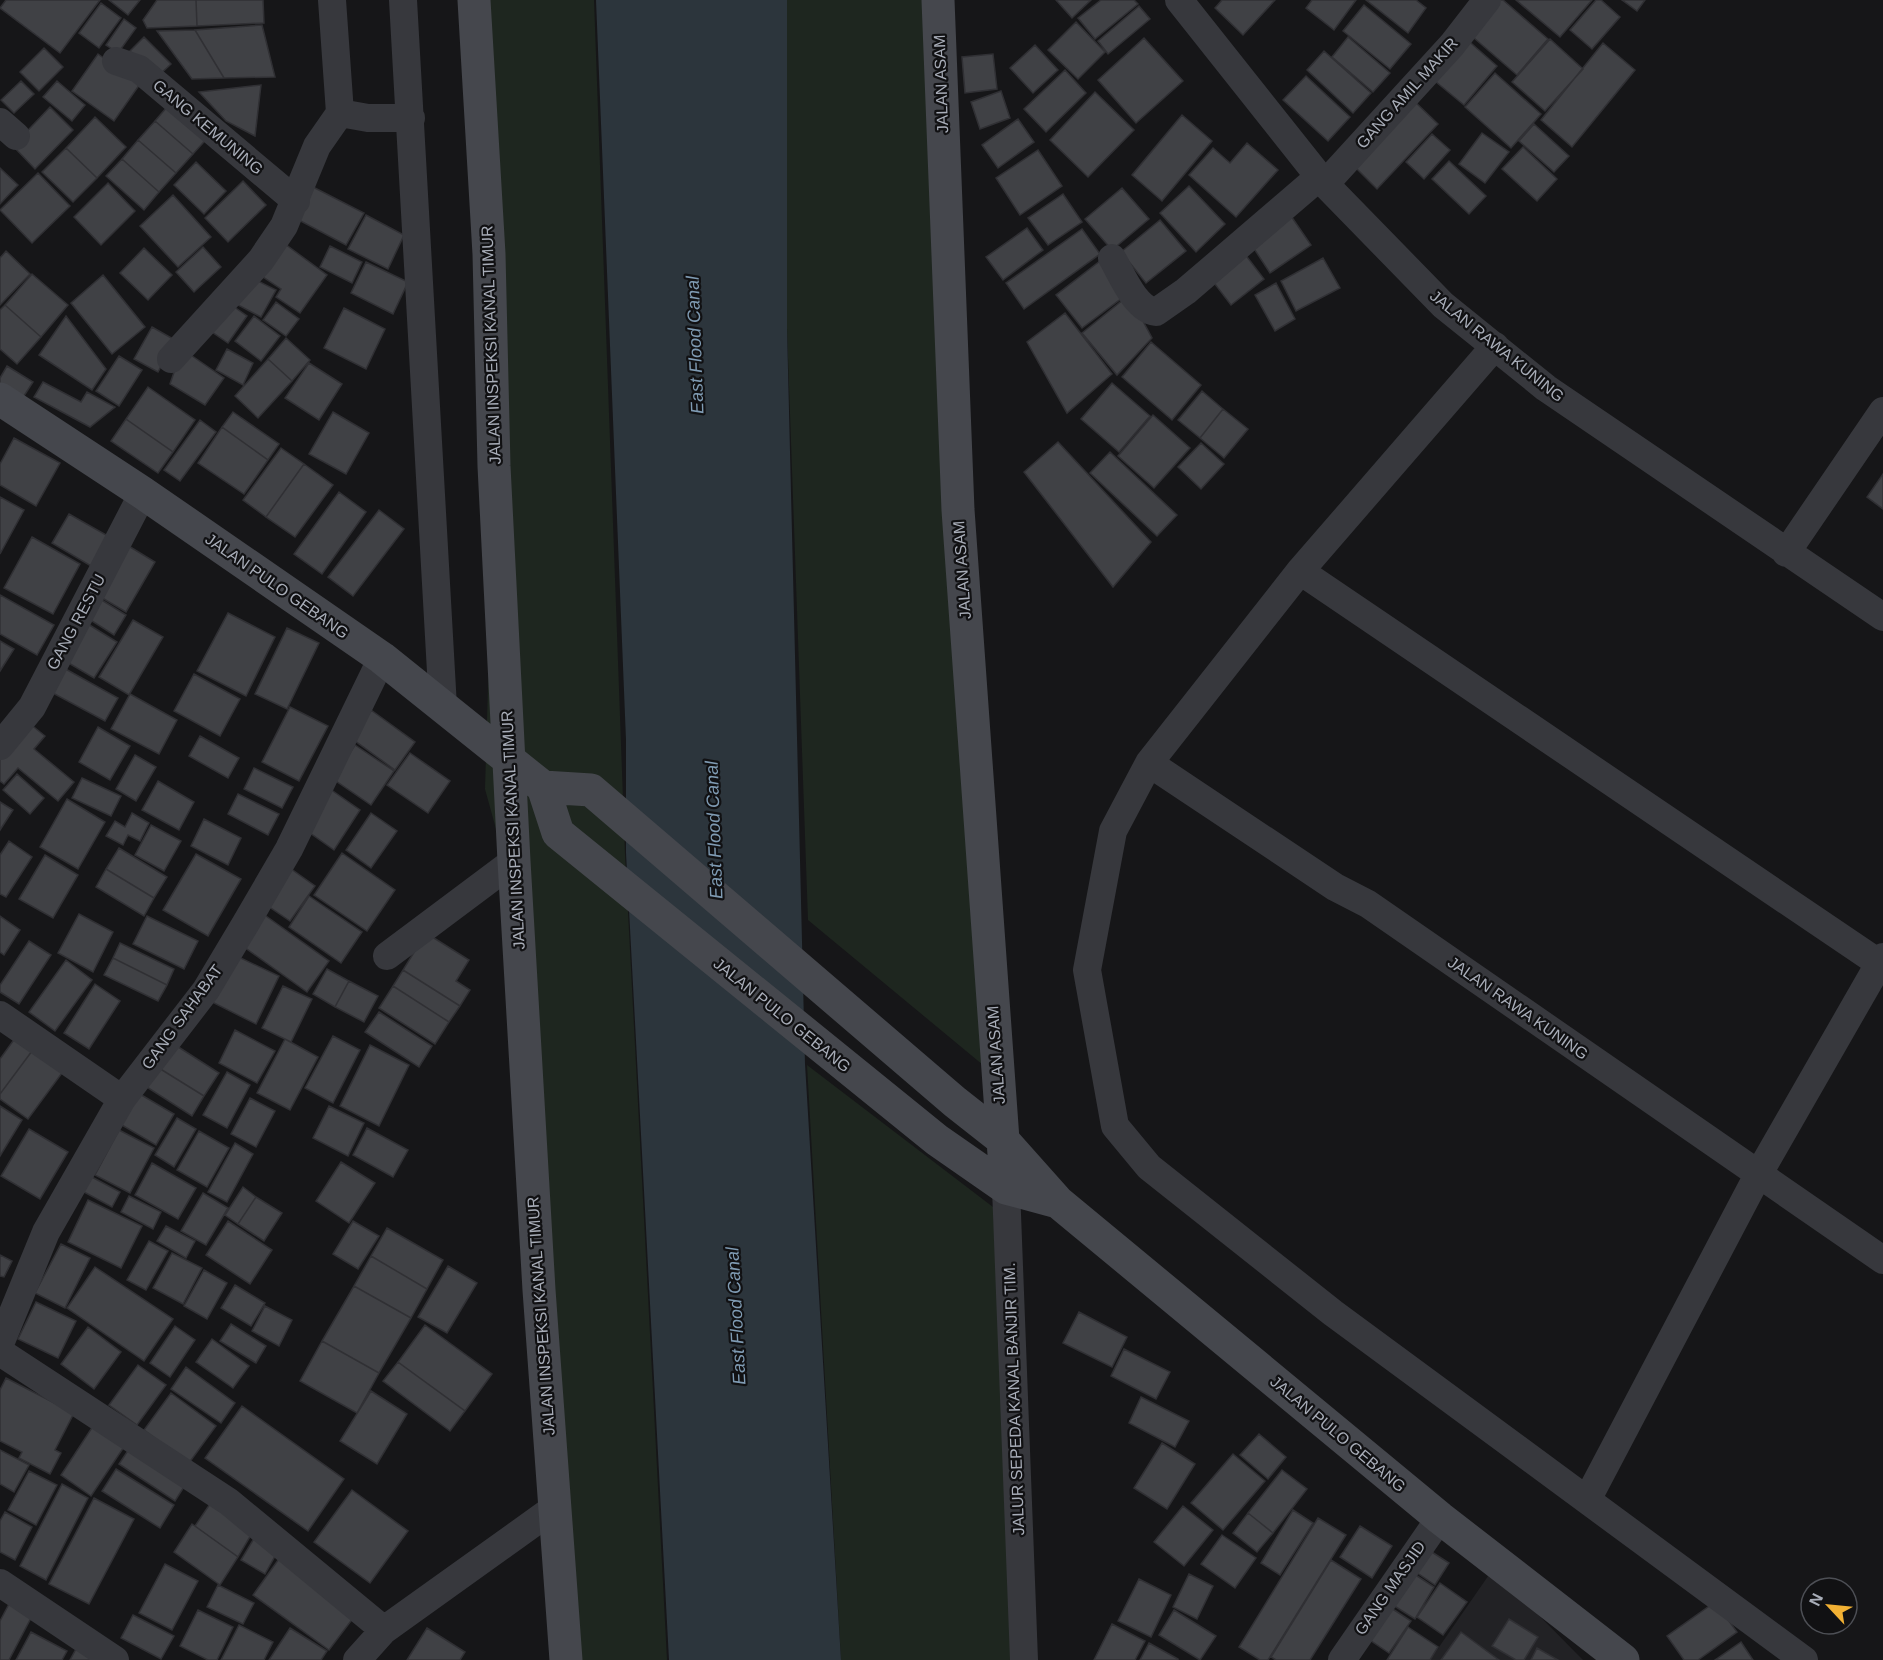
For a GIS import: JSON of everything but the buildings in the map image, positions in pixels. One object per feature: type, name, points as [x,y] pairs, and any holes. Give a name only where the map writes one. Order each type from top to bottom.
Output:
[{"type":"street","points":[[171,359],[261,260],[284,226],[317,146],[340,113],[332,0]]},
{"type":"street","points":[[403,0],[443,707]]},
{"type":"street","name":"JALAN INSPEKSI KANAL TIMUR","points":[[474,0],[489,254],[494,465],[508,758],[553,1509],[566,1660]]},
{"type":"street","name":"JALAN ASAM","points":[[938,0],[958,510],[1002,1139]]},
{"type":"street","name":"JALAN RAWA KUNING","points":[[1179,0],[1322,180],[1443,304],[1546,388],[1883,617]]},
{"type":"street","name":"GANG AMIL MAKIR","points":[[1112,258],[1137,299],[1152,312],[1156,312],[1186,291],[1322,180],[1452,45],[1487,0]]},
{"type":"street","name":"GANG KEMUNING","points":[[116,61],[139,69],[296,201]]},
{"type":"street","points":[[340,113],[368,117],[411,118]]},
{"type":"street","points":[[1495,346],[1300,571],[1149,763],[1113,831],[1087,970],[1115,1126],[1149,1167],[1333,1313],[1804,1660]]},
{"type":"street","name":"JALAN PULO GEBANG","points":[[0,399],[144,493],[382,658],[543,787],[558,833],[937,1140],[1006,1188],[1058,1202]]},
{"type":"street","points":[[1786,553],[1883,411]]},
{"type":"street","name":"GANG RESTU","points":[[0,746],[32,707],[144,493]]},
{"type":"street","points":[[1300,571],[1882,962],[1758,1175],[1587,1500]]},
{"type":"street","name":"GANG SAHABAT","points":[[0,1344],[46,1232],[122,1099],[206,990],[246,923],[289,849],[382,658]]},
{"type":"street","name":"JALAN RAWA KUNING","points":[[1149,763],[1335,887],[1368,904],[1883,1260]]},
{"type":"street","name":"JALAN PULO GEBANG","points":[[543,787],[591,790],[955,1102],[1002,1139],[1058,1202],[1440,1518],[1623,1660]]},
{"type":"street","points":[[387,956],[514,861]]},
{"type":"street","points":[[0,1015],[122,1099]]},
{"type":"street","name":"JALUR SEPEDA KANAL BANJIR TIM.","points":[[1002,1139],[1006,1188],[1024,1660]]},
{"type":"street","points":[[0,1352],[230,1502],[384,1630]]},
{"type":"street","points":[[357,1660],[384,1630],[553,1509]]},
{"type":"street","name":"GANG MASJID","points":[[1342,1660],[1440,1518]]},
{"type":"street","points":[[0,1583],[115,1660]]},
{"type":"shaded area","points":[[474,0],[594,0],[625,854],[667,1660],[566,1660],[511,884],[485,789],[495,447]]},
{"type":"shaded area","points":[[787,0],[938,0],[983,1065],[808,920],[787,329]]},
{"type":"shaded area","points":[[807,1065],[993,1207],[1018,1660],[841,1660]]},
{"type":"shaded area","points":[[1493,1569],[1583,1660],[1430,1660]]},
{"type":"water","name":"East Flood Canal","points":[[596,0],[787,0],[787,329],[805,1064],[841,1660],[669,1660],[626,853],[626,740]]}]
